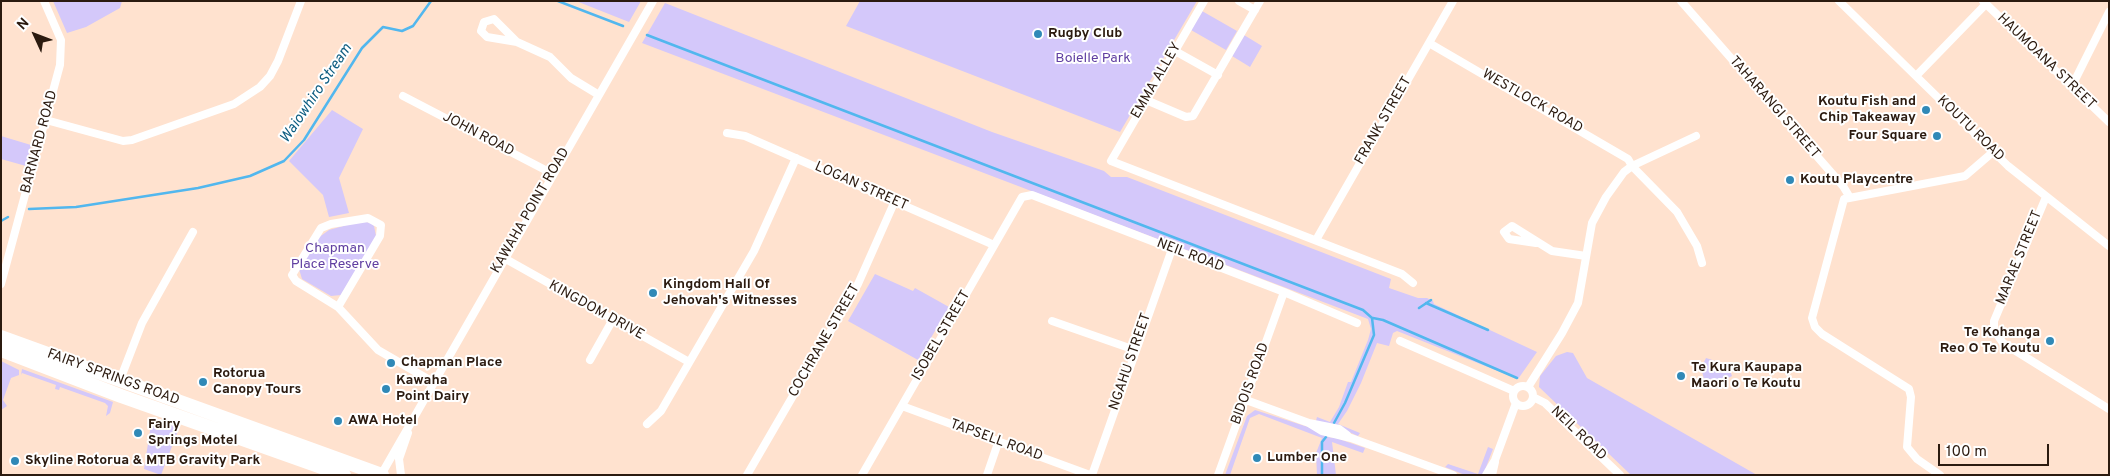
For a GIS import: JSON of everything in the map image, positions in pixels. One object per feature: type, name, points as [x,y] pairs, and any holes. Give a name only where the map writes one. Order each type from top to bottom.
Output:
[{"type":"highway","name":"FAIRY SPRINGS ROAD","points":[[1,337],[381,475]]},
{"type":"highway","name":"FAIRY SPRINGS ROAD","points":[[1,350],[344,475]]},
{"type":"highway","points":[[120,380],[118,386],[122,390],[161,404],[178,416]]},
{"type":"highway","points":[[253,428],[253,443]]},
{"type":"street","name":"BARNARD ROAD","points":[[1,284],[60,65],[61,50],[57,29],[44,1]]},
{"type":"street","points":[[46,120],[123,141],[132,140],[234,104],[260,87],[270,76],[278,61],[300,1]]},
{"type":"street","name":"KAWAHA POINT ROAD","points":[[381,475],[653,1]]},
{"type":"street","name":"EMMA ALLEY","points":[[1204,1],[1111,161],[1316,240]]},
{"type":"street","points":[[1239,1],[1255,10]]},
{"type":"street","points":[[1146,100],[1190,118],[1218,75],[1260,1]]},
{"type":"street","name":"FRANK STREET","points":[[1316,240],[1453,1]]},
{"type":"street","name":"TAHARANGI STREET","points":[[1681,1],[1843,186],[1849,196]]},
{"type":"street","name":"KOUTU ROAD","points":[[1839,1],[1993,152],[2046,197],[2109,246]]},
{"type":"street","points":[[1916,76],[1985,3]]},
{"type":"street","name":"HAUMOANA STREET","points":[[1985,3],[2109,122]]},
{"type":"street","points":[[2072,86],[2109,12]]},
{"type":"street","points":[[516,42],[550,57],[571,78],[599,95]]},
{"type":"street","name":"WESTLOCK ROAD","points":[[1429,43],[1628,158],[1632,166],[1677,212],[1697,246],[1702,262]]},
{"type":"street","points":[[1175,51],[1218,75]]},
{"type":"street","name":"JOHN ROAD","points":[[403,96],[553,174]]},
{"type":"street","name":"LOGAN STREET","points":[[727,133],[745,136],[894,203],[994,245]]},
{"type":"street","points":[[1528,387],[1578,303],[1595,215],[1624,172],[1632,166],[1696,136]]},
{"type":"street","points":[[1940,475],[1917,459],[1907,447],[1911,396],[1909,390],[1822,334],[1812,323],[1813,311],[1842,201],[1849,196],[1966,176],[1993,152]]},
{"type":"street","points":[[647,424],[661,411],[760,239],[796,158]]},
{"type":"street","name":"NEIL ROAD","points":[[1022,197],[1032,195],[1284,292],[1357,323]]},
{"type":"street","name":"ISOBEL STREET","points":[[862,475],[1022,197]]},
{"type":"street","name":"MARAE STREET","points":[[2046,197],[1994,321],[1994,330],[2003,343],[2109,409]]},
{"type":"street","name":"COCHRANE STREET","points":[[747,475],[858,284],[894,203]]},
{"type":"street","points":[[338,307],[380,236],[381,225],[368,218],[331,224],[321,228],[292,274],[296,281],[338,307],[378,350],[433,382]]},
{"type":"street","points":[[120,380],[142,323],[193,232]]},
{"type":"street","points":[[1316,240],[1402,274],[1413,283]]},
{"type":"street","points":[[1536,243],[1558,253],[1586,256]]},
{"type":"street","name":"NGAHU STREET","points":[[1091,475],[1172,249]]},
{"type":"street","name":"KINGDOM DRIVE","points":[[504,258],[689,362]]},
{"type":"street","name":"BIDOIS ROAD","points":[[1218,475],[1284,292]]},
{"type":"street","points":[[590,360],[612,320]]},
{"type":"street","points":[[1052,321],[1135,350]]},
{"type":"street","points":[[1400,341],[1514,391]]},
{"type":"street","points":[[1492,475],[1495,460],[1516,403],[1513,397],[1514,391],[1521,386],[1528,387]]},
{"type":"street","points":[[1516,403],[1526,405],[1533,397],[1528,387]]},
{"type":"street","name":"NEIL ROAD","points":[[1533,397],[1545,402],[1620,475]]},
{"type":"street","points":[[1246,400],[1309,423],[1322,431],[1351,438],[1453,475]]},
{"type":"street","name":"TAPSELL ROAD","points":[[902,406],[998,443],[1091,475]]},
{"type":"street","name":"KAWAHA POINT ROAD","points":[[400,475],[399,459],[410,422]]},
{"type":"street","points":[[987,475],[998,443]]},
{"type":"street","points":[[1486,475],[1495,460]]},
{"type":"green space","points":[[53,1],[122,1],[120,8],[86,27],[67,33]]},
{"type":"green space","points":[[576,1],[641,1],[629,22]]},
{"type":"green space","name":"Boielle Park","points":[[860,1],[1197,1],[1120,132],[846,26]]},
{"type":"green space","points":[[665,3],[992,132],[1104,171],[1111,177],[1127,177],[1391,279],[1389,288],[1418,298],[1427,298],[1433,301],[1434,304],[1537,352],[1518,379],[1397,331],[1393,333],[1389,346],[1377,343],[1361,383],[1338,424],[1360,433],[1358,436],[1316,421],[1317,417],[1330,422],[1339,407],[1348,382],[1351,382],[1368,340],[1371,329],[1368,319],[642,43]]},
{"type":"green space","points":[[1202,11],[1237,31],[1226,50],[1191,30]]},
{"type":"green space","points":[[1244,35],[1262,46],[1250,67],[1232,56]]},
{"type":"green space","points":[[332,110],[363,129],[339,178],[349,213],[329,217],[323,195],[289,161]]},
{"type":"green space","points":[[1,136],[31,145],[26,166],[1,159]]},
{"type":"green space","name":"Chapman Place Reserve","points":[[361,221],[371,223],[374,226],[376,236],[341,295],[331,296],[302,279],[299,269],[318,238],[329,230]]},
{"type":"green space","points":[[875,274],[913,291],[915,288],[949,307],[918,360],[848,321]]},
{"type":"green space","points":[[1567,352],[1573,353],[1587,378],[1757,475],[1631,475],[1539,387],[1540,376],[1556,356]]},
{"type":"green space","points":[[1706,358],[1728,365],[1732,376],[1726,379],[1704,379],[1701,368]]},
{"type":"green space","points":[[1,361],[19,370],[19,375],[11,378],[3,400],[7,406],[1,410]]},
{"type":"green space","points":[[22,369],[113,402],[110,413],[106,416],[108,406],[105,403],[60,387],[59,390],[55,389],[56,385],[22,373],[21,375]]},
{"type":"green space","points":[[1255,410],[1308,427],[1328,437],[1365,448],[1363,453],[1332,442],[1336,475],[1317,475],[1316,453],[1322,438],[1259,414],[1250,418],[1230,475],[1225,475],[1247,416]]},
{"type":"green space","points":[[152,418],[179,428],[161,475],[144,469]]},
{"type":"green space","points":[[1488,447],[1493,449],[1483,475],[1465,475],[1445,467],[1448,464],[1478,474]]},
{"type":"waterway","name":"Waiowhiro Stream","points":[[29,209],[76,207],[198,188],[250,176],[284,161],[304,140],[362,48],[383,27],[402,31],[413,26],[431,1]]},
{"type":"waterway","points":[[558,1],[623,26]]},
{"type":"waterway","points":[[647,35],[1363,310],[1372,318],[1374,335],[1345,403],[1334,423]]},
{"type":"waterway","name":"Waiowhiro Stream","points":[[1,221],[8,217]]},
{"type":"waterway","points":[[1419,308],[1431,300]]},
{"type":"waterway","points":[[1426,303],[1488,330]]},
{"type":"waterway","points":[[1373,318],[1383,320],[1517,378]]},
{"type":"waterway","points":[[1322,475],[1322,442],[1326,437]]},
{"type":"place","name":"Rugby Club","points":[[1038,34]]},
{"type":"place","name":"Koutu Fish and Chip Takeaway","points":[[1926,110]]},
{"type":"place","name":"Four Square","points":[[1937,136]]},
{"type":"place","name":"Koutu Playcentre","points":[[1790,180]]},
{"type":"place","name":"Kingdom Hall Of Jehovah's Witnesses","points":[[653,293]]},
{"type":"place","name":"Te Kohanga Reo O Te Koutu","points":[[2050,341]]},
{"type":"place","name":"Chapman Place","points":[[391,363]]},
{"type":"place","name":"Te Kura Kaupapa Maori o Te Koutu","points":[[1681,376]]},
{"type":"place","name":"Rotorua Canopy Tours","points":[[203,382]]},
{"type":"place","name":"Kawaha Point Dairy","points":[[386,389]]},
{"type":"place","name":"AWA Hotel","points":[[338,421]]},
{"type":"place","name":"Fairy Springs Motel","points":[[138,433]]},
{"type":"place","name":"Lumber One","points":[[1257,458]]},
{"type":"place","name":"Skyline Rotorua & MTB Gravity Park","points":[[15,461]]}]
